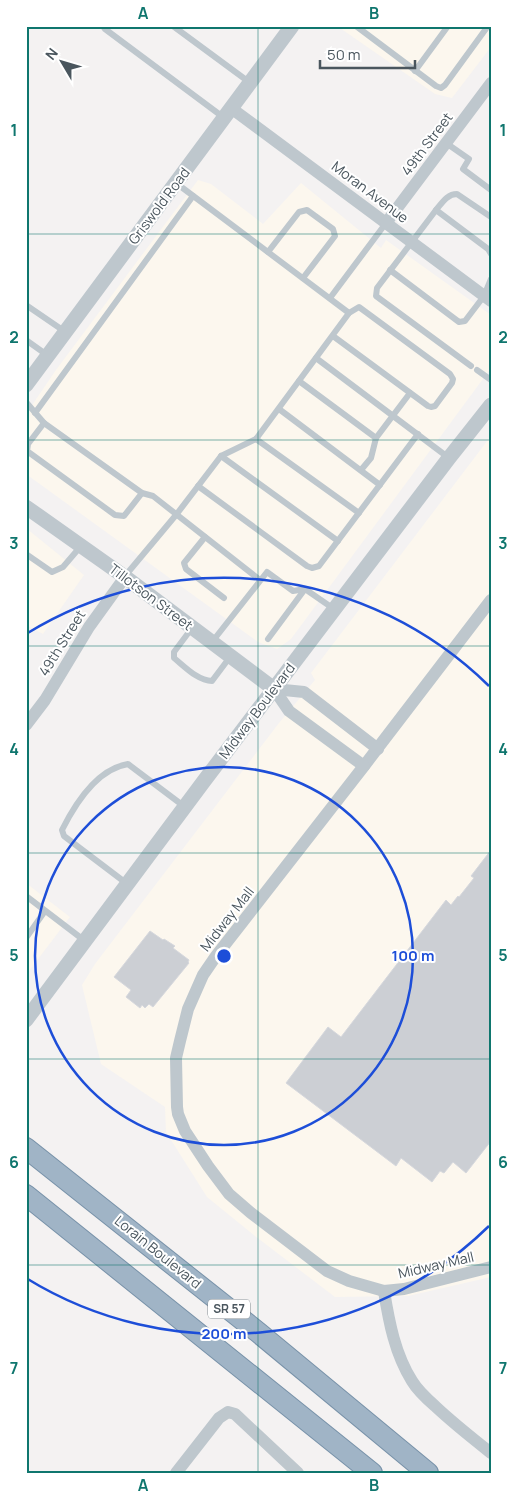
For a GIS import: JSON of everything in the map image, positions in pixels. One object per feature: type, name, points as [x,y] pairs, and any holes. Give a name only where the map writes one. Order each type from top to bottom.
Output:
[{"type":"highway","name":"Lorain Boulevard","points":[[26,1148],[260,1333],[428,1473]]},
{"type":"highway","name":"SR 57","points":[[26,1196],[372,1473]]},
{"type":"street","name":"Griswold Road","points":[[26,385],[292,26]]},
{"type":"street","name":"49th Street","points":[[386,223],[491,83]]},
{"type":"street","name":"Moran Avenue","points":[[228,113],[386,223],[488,298]]},
{"type":"street","name":"Midway Boulevard","points":[[26,1020],[274,689],[491,405]]},
{"type":"street","name":"Tillotson Street","points":[[26,507],[125,577],[274,689],[288,711],[364,766]]},
{"type":"street","name":"49th Street","points":[[26,725],[45,700],[89,627],[125,577]]},
{"type":"street","name":"Midway Mall","points":[[491,600],[378,749],[216,956],[203,975],[188,1009],[176,1058],[178,1114],[185,1131],[208,1166],[229,1194],[328,1271],[349,1281],[384,1291],[404,1289],[491,1267]]},
{"type":"street","points":[[274,689],[304,692],[378,749]]},
{"type":"street","points":[[384,1291],[391,1331],[399,1356],[412,1382],[445,1416],[491,1453]]},
{"type":"street","points":[[176,1473],[218,1418],[228,1412],[235,1414],[298,1473]]},
{"type":"lane","points":[[103,26],[228,113]]},
{"type":"lane","points":[[173,26],[250,83]]},
{"type":"lane","points":[[356,26],[415,71],[436,86],[442,88],[488,26]]},
{"type":"lane","points":[[415,71],[448,26]]},
{"type":"lane","points":[[446,143],[469,159],[463,169],[491,190]]},
{"type":"lane","points":[[176,184],[349,313]]},
{"type":"lane","points":[[471,366],[376,296],[377,288],[436,210],[451,194],[457,194],[491,217]]},
{"type":"lane","points":[[35,413],[193,196]]},
{"type":"lane","points":[[268,252],[299,212],[307,210],[333,229],[335,236],[303,278]]},
{"type":"lane","points":[[436,210],[488,249],[491,254]]},
{"type":"lane","points":[[330,298],[386,223]]},
{"type":"lane","points":[[390,270],[459,322],[465,321],[488,298],[491,279]]},
{"type":"lane","points":[[26,305],[66,332]]},
{"type":"lane","points":[[125,577],[221,456],[256,439],[279,409],[299,381],[332,336],[349,313],[359,307],[450,374],[453,378],[452,383],[435,406],[428,406],[332,336]]},
{"type":"lane","points":[[26,340],[48,356]]},
{"type":"lane","points":[[316,358],[449,458]]},
{"type":"lane","points":[[477,370],[491,380]]},
{"type":"lane","points":[[299,381],[376,438]]},
{"type":"lane","points":[[361,470],[371,458],[376,438],[410,393]]},
{"type":"lane","points":[[26,402],[44,423],[142,493],[153,496],[260,580]]},
{"type":"lane","points":[[279,409],[380,484]]},
{"type":"lane","points":[[44,423],[28,444],[28,451],[115,516],[124,516],[142,493]]},
{"type":"lane","points":[[198,486],[312,568],[319,566],[418,434]]},
{"type":"lane","points":[[256,439],[359,513]]},
{"type":"lane","points":[[221,456],[338,541]]},
{"type":"lane","points":[[204,537],[184,563],[186,569],[224,598]]},
{"type":"lane","points":[[26,554],[52,572],[63,567],[81,546]]},
{"type":"lane","points":[[212,642],[267,572],[293,591],[305,589],[335,609]]},
{"type":"lane","points":[[268,639],[305,589]]},
{"type":"lane","points":[[192,628],[174,652],[174,658],[186,668],[204,681],[212,681],[230,657]]},
{"type":"lane","points":[[127,884],[64,836],[62,830],[70,813],[90,787],[104,775],[118,766],[128,764],[185,807]]},
{"type":"lane","points":[[26,896],[85,941]]},
{"type":"lane","points":[[26,938],[45,911]]},
{"type":"shaded area","points":[[337,26],[491,26],[491,47],[452,98],[435,94]]},
{"type":"shaded area","points":[[198,180],[211,184],[263,224],[301,183],[381,248],[386,240],[491,315],[491,368],[291,639],[277,649],[258,642],[26,474],[26,414],[56,370]]},
{"type":"shaded area","points":[[491,436],[491,1277],[408,1296],[335,1297],[207,1197],[166,1132],[165,1107],[101,1064],[82,985],[95,964],[279,723],[315,680],[311,673]]},
{"type":"shaded area","points":[[26,528],[84,575],[43,634],[26,625]]},
{"type":"shaded area","points":[[26,883],[70,917],[26,975]]},
{"type":"building","points":[[491,850],[491,1141],[466,1173],[453,1162],[444,1173],[440,1171],[432,1182],[401,1158],[396,1166],[286,1083],[328,1027],[341,1037],[446,900],[451,905],[459,897],[474,878],[471,876]]},
{"type":"building","points":[[150,931],[175,946],[173,948],[189,960],[189,963],[153,1007],[149,1004],[145,1008],[142,1005],[140,1008],[126,997],[131,990],[114,977]]}]
